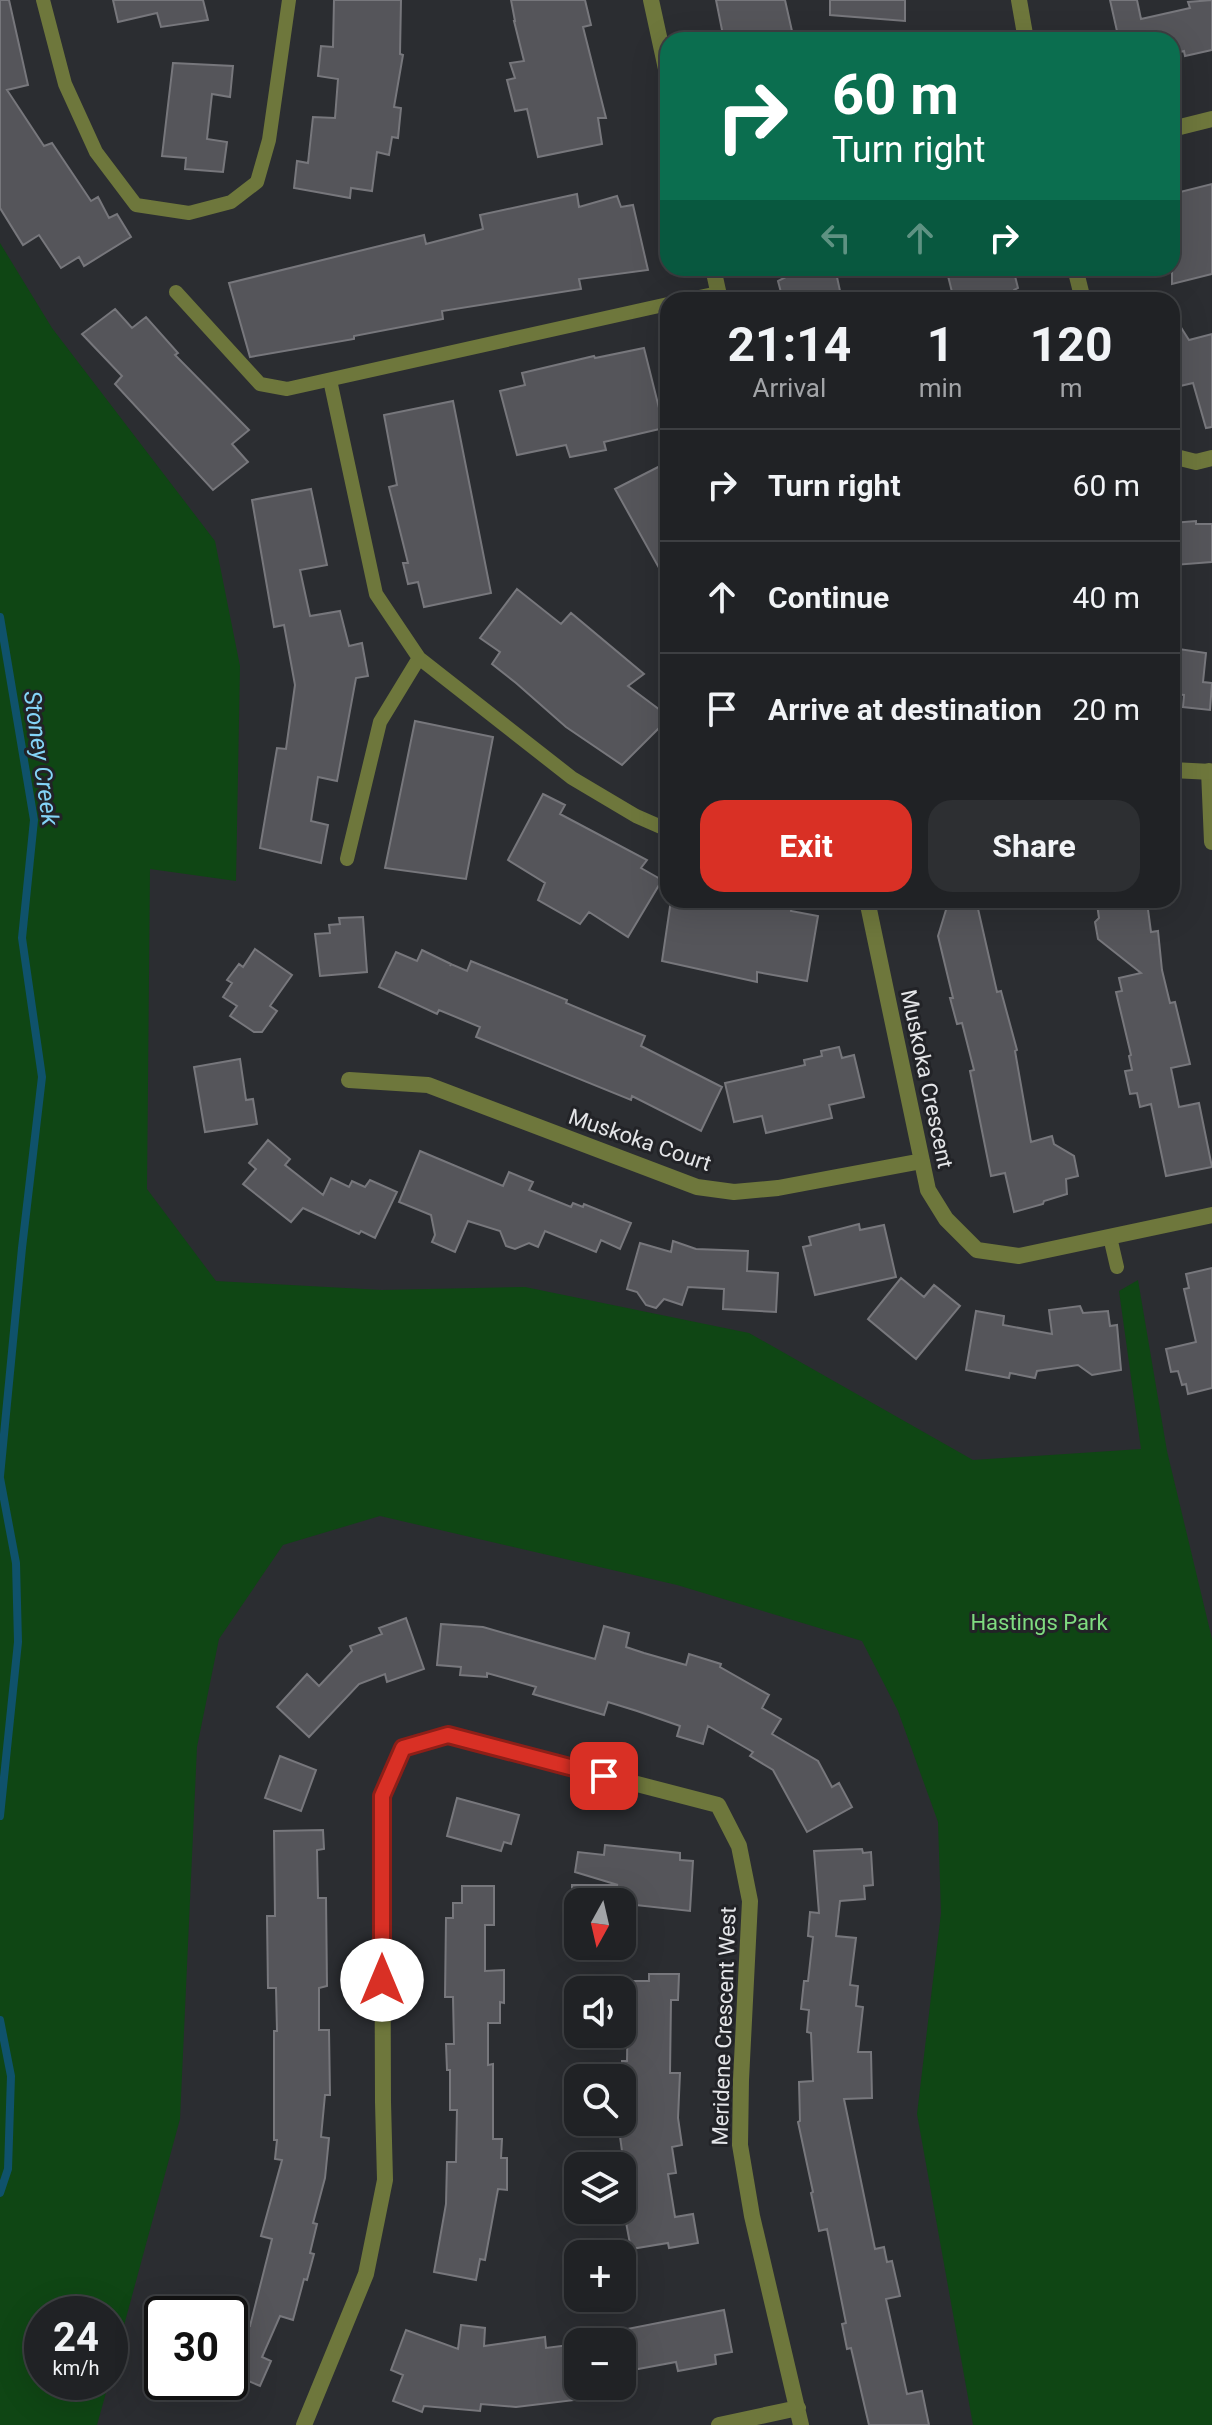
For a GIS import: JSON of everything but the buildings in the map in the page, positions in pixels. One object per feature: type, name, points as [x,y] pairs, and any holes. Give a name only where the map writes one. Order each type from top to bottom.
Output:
[{"type":"street","points":[[651,0],[660,41]]},
{"type":"street","points":[[1019,0],[1025,32]]},
{"type":"street","points":[[1180,127],[1212,119]]},
{"type":"street","points":[[1180,458],[1196,462],[1212,458]]},
{"type":"street","points":[[1180,770],[1210,772],[1212,842]]},
{"type":"street","name":"Muskoka Crescent","points":[[869,908],[928,1190],[946,1219],[977,1250],[1019,1256],[1212,1215]]},
{"type":"street","name":"Muskoka Court","points":[[349,1080],[428,1085],[669,1178],[709,1189],[734,1192],[778,1188],[922,1161]]},
{"type":"street","name":"Meridene Crescent West","points":[[304,2425],[366,2274],[385,2180],[382,1796],[403,1748],[448,1735],[718,1805],[739,1846],[750,1901],[740,2145],[752,2216],[801,2425]]},
{"type":"street","points":[[719,2425],[798,2408]]},
{"type":"lane","points":[[43,0],[65,84],[96,152],[136,205],[189,213],[231,202],[257,182],[269,140],[289,0]]},
{"type":"lane","points":[[176,292],[260,384],[287,389],[660,306]]},
{"type":"lane","points":[[330,380],[376,594],[419,658],[572,778],[660,826]]},
{"type":"lane","points":[[347,859],[380,722],[419,658]]},
{"type":"lane","points":[[1110,1237],[1117,1267]]},
{"type":"green space","name":"Hastings Park","points":[[0,243],[52,328],[215,541],[240,666],[236,881],[150,869],[147,1189],[216,1281],[382,1290],[525,1287],[749,1333],[973,1460],[1141,1449],[1119,1291],[1138,1280],[1167,1451],[1212,1639],[1212,2425],[973,2425],[917,2114],[941,1913],[938,1822],[898,1711],[862,1641],[677,1585],[380,1516],[283,1545],[219,1639],[197,1747],[180,2119],[128,2311],[128,2296],[24,2296],[24,2400],[104,2400],[97,2425],[0,2425]]},
{"type":"waterway","name":"Stoney Creek","points":[[0,617],[34,820],[22,938],[42,1077],[0,1476]]},
{"type":"waterway","name":"Stoney Creek","points":[[0,1478],[16,1563],[18,1642],[0,1816]]},
{"type":"waterway","name":"Stoney Creek","points":[[0,2020],[11,2076],[8,2169],[0,2193]]},
{"type":"route","points":[[382,1980],[382,1796],[403,1748],[448,1735],[604,1776]]}]
